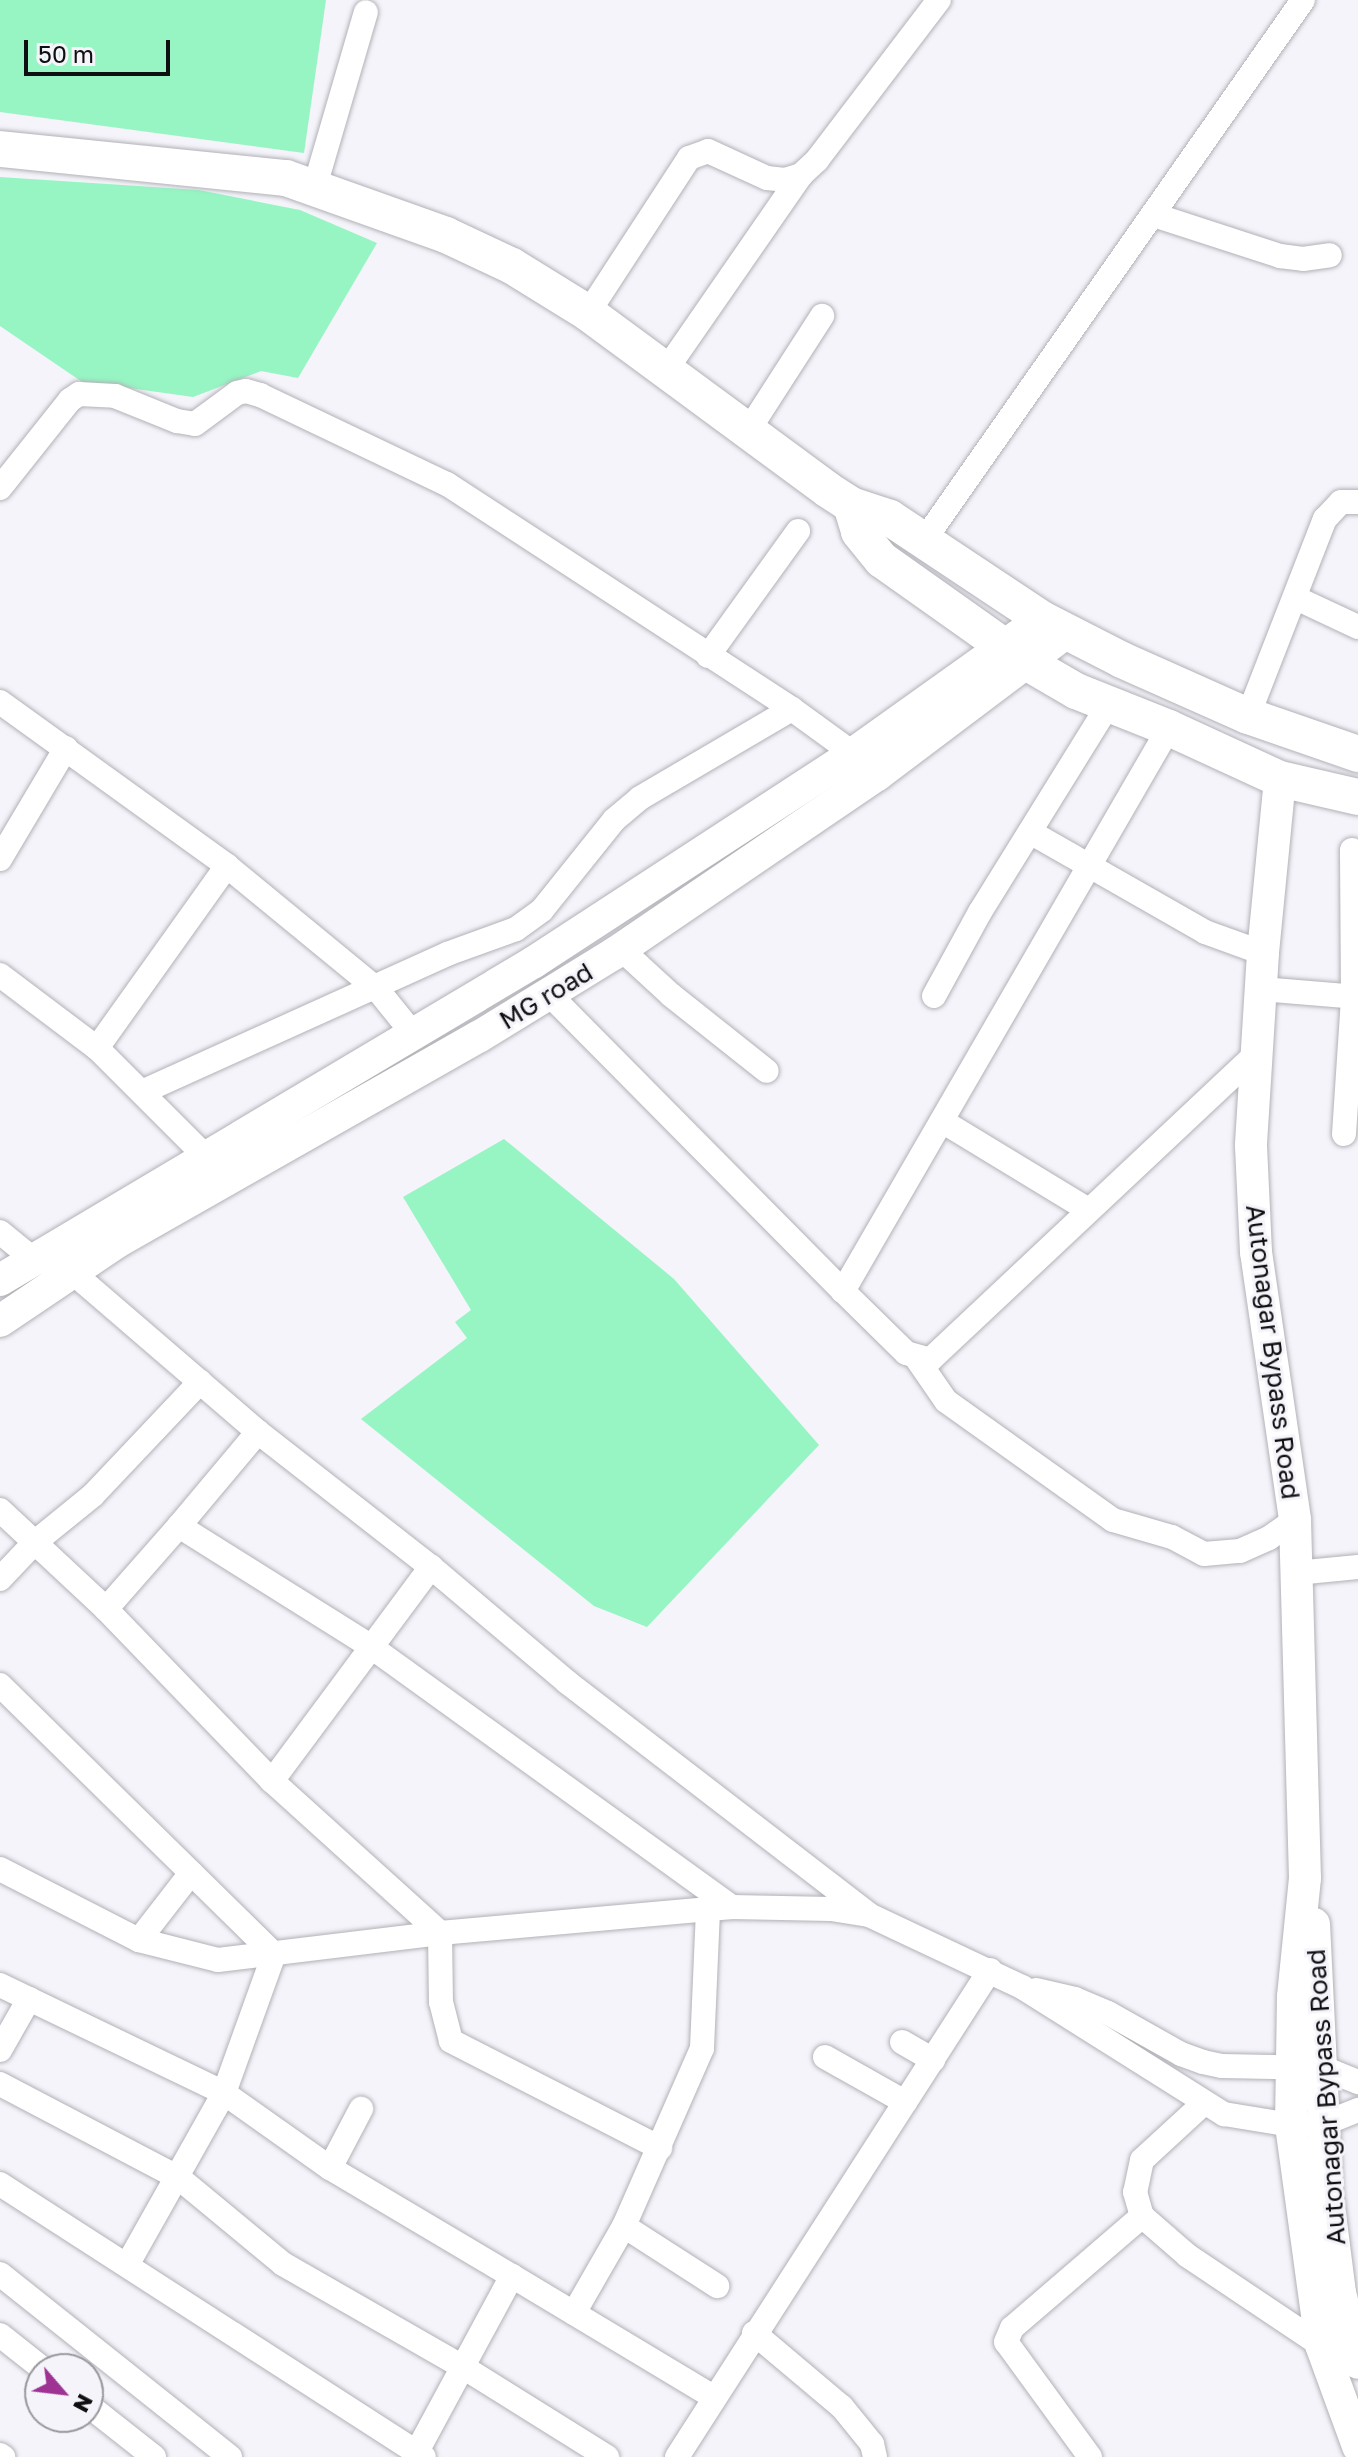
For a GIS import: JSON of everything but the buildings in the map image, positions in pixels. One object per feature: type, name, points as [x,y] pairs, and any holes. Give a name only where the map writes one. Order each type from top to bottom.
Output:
[{"type":"highway","points":[[0,149],[202,167],[286,178],[446,235],[512,266],[588,313],[851,505],[890,518],[1054,625],[1248,716],[1358,754]]},
{"type":"highway","points":[[851,505],[859,532],[882,560],[1014,654],[1076,691],[1169,728],[1280,779],[1358,797]]},
{"type":"main road","name":"MG road","points":[[0,1321],[117,1242],[228,1181],[621,949],[1054,625]]},
{"type":"main road","name":"MG road","points":[[0,1280],[865,764]]},
{"type":"main road","name":"Autonagar Bypass Road","points":[[1280,779],[1263,953],[1251,1146],[1256,1252],[1295,1520],[1305,1878],[1316,1932],[1323,2124],[1337,2293],[1321,2345],[1358,2446]]},
{"type":"main road","name":"Autonagar Bypass Road","points":[[1305,1878],[1297,1932],[1290,2067],[1291,2125],[1358,2363]]},
{"type":"street","points":[[666,370],[801,175],[817,160],[939,0]]},
{"type":"street","points":[[925,539],[1303,0]]},
{"type":"street","points":[[315,186],[366,12]]},
{"type":"street","points":[[588,313],[689,158],[708,151],[767,178],[785,180],[801,175]]},
{"type":"street","points":[[1154,215],[1280,256],[1303,259],[1330,255]]},
{"type":"street","points":[[748,431],[822,316]]},
{"type":"street","points":[[0,488],[70,400],[79,394],[115,396],[177,421],[195,424],[237,393],[246,391],[447,484],[792,709],[865,764]]},
{"type":"street","points":[[1248,716],[1325,519],[1341,502],[1358,502]]},
{"type":"street","points":[[708,656],[798,531]]},
{"type":"street","points":[[1296,598],[1358,627]]},
{"type":"street","points":[[0,702],[227,866],[377,989],[414,1035]]},
{"type":"street","points":[[934,996],[980,912],[1109,704]]},
{"type":"street","points":[[144,1091],[530,920],[563,886],[614,820],[640,798],[792,709]]},
{"type":"street","points":[[843,1291],[1169,728]]},
{"type":"street","points":[[0,859],[66,748]]},
{"type":"street","points":[[1030,832],[1205,932],[1263,953]]},
{"type":"street","points":[[1344,1134],[1356,997],[1352,850]]},
{"type":"street","points":[[97,1048],[227,866]]},
{"type":"street","points":[[621,949],[671,995],[767,1071]]},
{"type":"street","points":[[0,975],[97,1048],[144,1091],[228,1181]]},
{"type":"street","points":[[1261,989],[1356,997]]},
{"type":"street","points":[[549,994],[843,1291],[906,1353],[917,1359],[930,1360],[944,1350],[1087,1209],[1255,1055]]},
{"type":"street","points":[[942,1121],[1087,1209]]},
{"type":"street","points":[[2,1235],[33,1259],[72,1272],[258,1432],[431,1567],[567,1682],[869,1915],[1022,1987],[1204,2103],[1241,2119],[1291,2125],[1323,2124],[1358,2110]]},
{"type":"street","points":[[917,1359],[946,1401],[1113,1520],[1172,1537],[1204,1554],[1240,1551],[1269,1538],[1295,1520]]},
{"type":"street","points":[[0,1579],[34,1543],[93,1495],[200,1382]]},
{"type":"street","points":[[106,1609],[258,1432]]},
{"type":"street","points":[[0,1510],[106,1609],[272,1781],[440,1933],[441,2002],[451,2041],[660,2148]]},
{"type":"street","points":[[179,1526],[370,1646],[732,1907]]},
{"type":"street","points":[[272,1781],[431,1567]]},
{"type":"street","points":[[1296,1573],[1358,1567]]},
{"type":"street","points":[[1,1688],[274,1954]]},
{"type":"street","points":[[0,1869],[139,1940],[218,1960],[440,1933],[732,1907],[831,1909],[869,1915]]},
{"type":"street","points":[[139,1940],[191,1873]]},
{"type":"street","points":[[574,2313],[624,2226],[702,2048],[708,1909]]},
{"type":"street","points":[[127,2265],[179,2178],[224,2093],[274,1954]]},
{"type":"street","points":[[677,2457],[990,1970]]},
{"type":"street","points":[[0,1985],[224,2093],[330,2168],[713,2397]]},
{"type":"street","points":[[1022,1987],[1075,1999],[1181,2054],[1203,2062],[1222,2066],[1323,2068],[1358,2082]]},
{"type":"street","points":[[0,2050],[29,1999]]},
{"type":"street","points":[[902,2042],[933,2060]]},
{"type":"street","points":[[825,2057],[905,2102]]},
{"type":"street","points":[[0,2084],[179,2178],[283,2264],[463,2367],[607,2457]]},
{"type":"street","points":[[1204,2103],[1142,2160],[1135,2192],[1142,2216],[1188,2256],[1321,2345]]},
{"type":"street","points":[[330,2168],[361,2109]]},
{"type":"street","points":[[3,2193],[127,2265],[418,2455],[512,2276]]},
{"type":"street","points":[[1090,2457],[1006,2342],[1012,2328],[1142,2216]]},
{"type":"street","points":[[624,2226],[717,2286]]},
{"type":"street","points":[[0,2274],[230,2457]]},
{"type":"street","points":[[754,2333],[842,2407],[872,2444],[875,2457]]},
{"type":"street","points":[[0,2335],[24,2354]]},
{"type":"street","points":[[104,2418],[154,2457]]},
{"type":"green space","points":[[0,0],[326,0],[304,153],[0,112]]},
{"type":"green space","points":[[0,177],[199,190],[300,210],[377,243],[298,378],[261,371],[193,397],[122,387],[91,388],[0,326]]},
{"type":"green space","points":[[504,1139],[674,1279],[819,1445],[647,1627],[594,1606],[361,1419],[467,1338],[455,1322],[471,1310],[403,1197]]}]
